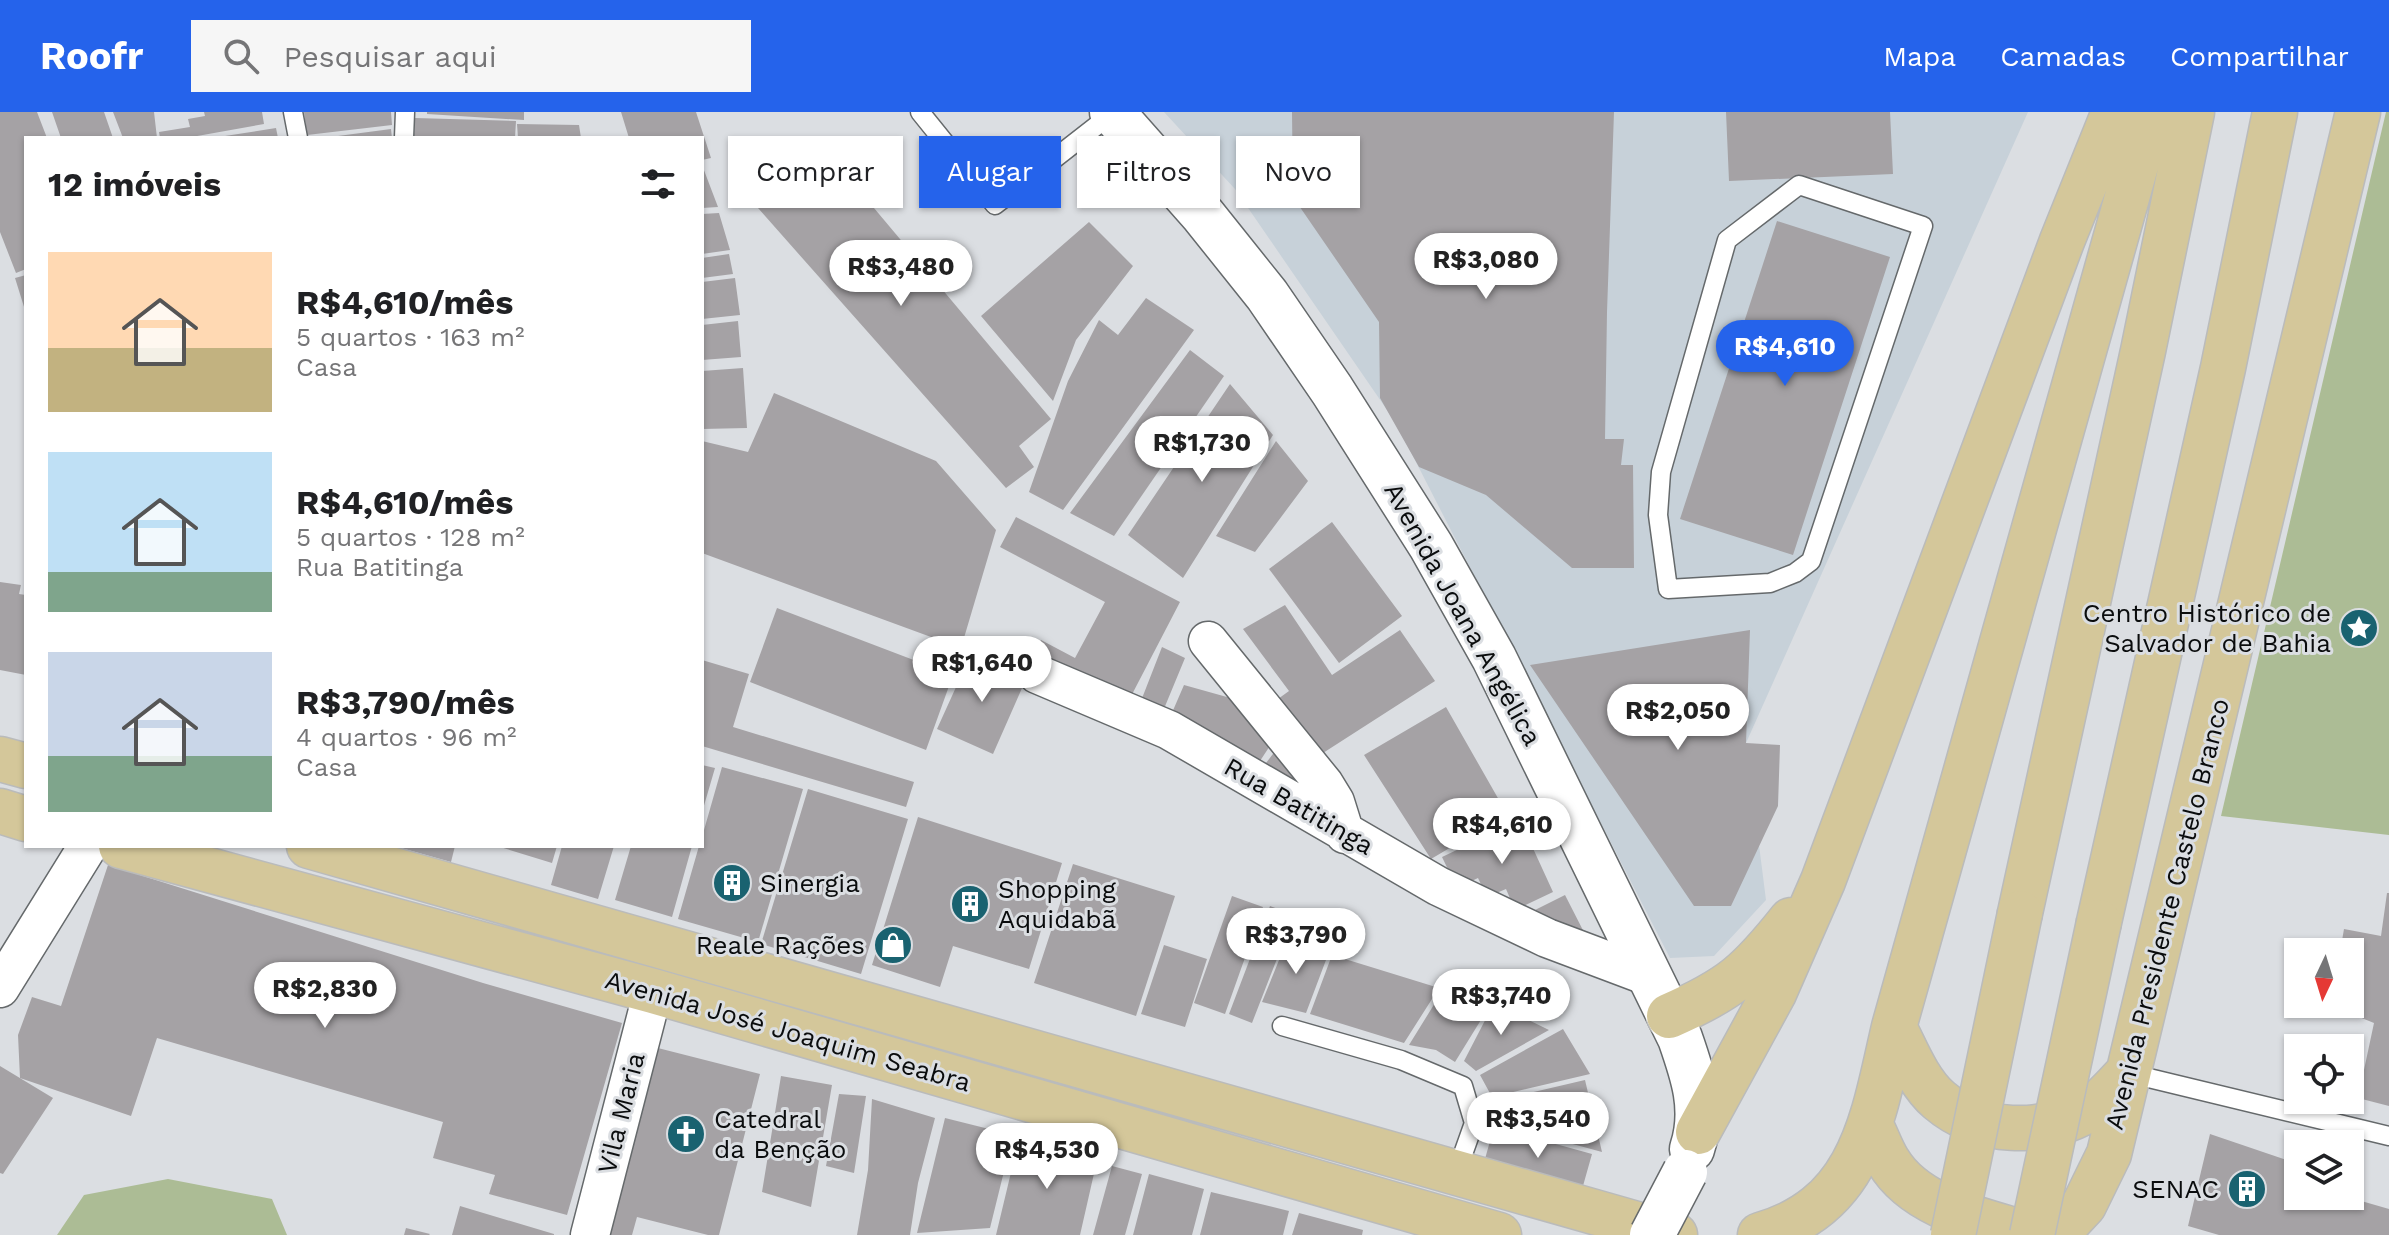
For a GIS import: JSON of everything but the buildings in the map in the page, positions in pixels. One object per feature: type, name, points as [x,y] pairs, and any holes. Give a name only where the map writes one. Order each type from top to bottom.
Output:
[{"type":"main road","name":"Avenida Joana Angélica","points":[[1113,112],[1203,215],[1267,295],[1332,390],[1431,546],[1494,658],[1669,1016],[1691,1070],[1698,1103],[1691,1152]]},
{"type":"main road","points":[[1652,1235],[1691,1152],[1774,993],[1823,881],[2062,241],[2110,122],[2117,112]]},
{"type":"main road","points":[[1760,1235],[1784,1228],[1814,1210],[1850,1171],[1871,1126],[1894,1027],[2151,112]]},
{"type":"main road","points":[[1953,1235],[2020,913],[2147,336],[2192,112]]},
{"type":"main road","points":[[1871,1126],[1889,1163],[1915,1190],[1954,1212],[2031,1235],[2223,368],[2275,112]]},
{"type":"main road","name":"Avenida Presidente Castelo Branco","points":[[2056,1235],[2084,1205],[2109,1154],[2358,112]]},
{"type":"main road","points":[[0,759],[24,765]]},
{"type":"main road","points":[[0,811],[24,818]]},
{"type":"main road","name":"Avenida José Joaquim Seabra","points":[[128,848],[653,991],[1499,1235]]},
{"type":"main road","name":"Avenida José Joaquim Seabra","points":[[324,848],[354,852],[1675,1235]]},
{"type":"main road","points":[[1669,1016],[1713,997],[1740,978],[1761,958],[1823,881]]},
{"type":"main road","points":[[1894,1027],[1915,1066],[1938,1099],[1968,1119],[2016,1130],[2057,1124],[2090,1109],[2128,1073]]},
{"type":"street","points":[[1208,641],[1324,784],[1335,802],[1345,834]]},
{"type":"street","name":"Rua Batitinga","points":[[1037,674],[1169,730],[1438,886],[1547,938],[1648,976]]},
{"type":"street","points":[[0,988],[87,848]]},
{"type":"street","name":"Vila Maria","points":[[590,1235],[653,991]]},
{"type":"lane","points":[[293,112],[298,136]]},
{"type":"lane","points":[[404,136],[405,112]]},
{"type":"lane","points":[[920,112],[995,205],[1113,112]]},
{"type":"lane","points":[[1799,185],[1923,226],[1811,561],[1795,573],[1770,583],[1668,589],[1658,515],[1661,472],[1727,240],[1799,185]]},
{"type":"lane","points":[[1282,1026],[1401,1060],[1463,1086],[1474,1123],[1457,1171]]},
{"type":"lane","points":[[2128,1073],[2389,1136]]},
{"type":"shaded area","points":[[1164,112],[2028,112],[1746,743],[1766,900],[1714,956],[1670,958],[1396,423],[1248,208],[1360,208],[1360,136],[1236,136],[1236,190],[1220,173],[1220,136],[1186,136]]},
{"type":"green space","points":[[2386,112],[2389,112],[2389,835],[2221,816]]},
{"type":"green space","points":[[168,1179],[272,1199],[287,1235],[57,1235],[84,1195]]},
{"type":"place","name":"Centro Histórico de Salvador de Bahia","points":[[2359,628]]},
{"type":"place","name":"Sinergia","points":[[732,883]]},
{"type":"place","name":"Shopping Aquidabã","points":[[970,904]]},
{"type":"place","name":"Reale Rações","points":[[893,945]]},
{"type":"place","name":"Catedral da Benção","points":[[686,1134]]},
{"type":"place","name":"SENAC","points":[[2247,1189]]}]
